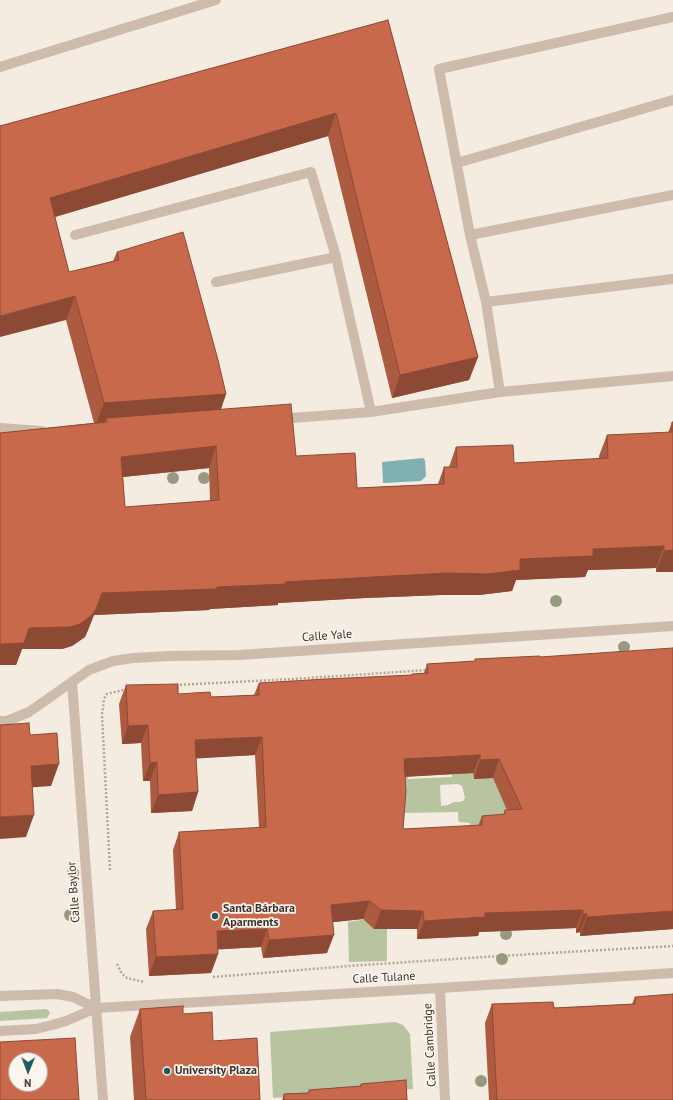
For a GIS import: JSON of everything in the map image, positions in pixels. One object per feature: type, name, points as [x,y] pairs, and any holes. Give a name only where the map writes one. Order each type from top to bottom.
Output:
[{"type":"street","points":[[0,67],[216,0]]},
{"type":"street","points":[[500,392],[486,302],[470,234],[439,69],[673,17]]},
{"type":"street","points":[[456,163],[673,100]]},
{"type":"street","points":[[75,235],[311,172],[336,257],[371,412]]},
{"type":"street","points":[[470,234],[673,195]]},
{"type":"street","points":[[216,282],[336,257]]},
{"type":"street","points":[[486,302],[673,279]]},
{"type":"street","points":[[268,420],[371,412],[500,392],[673,376]]},
{"type":"street","points":[[0,428],[54,432]]},
{"type":"street","name":"Calle Yale","points":[[0,721],[7,721],[29,712],[89,670],[112,661],[133,658],[239,655],[673,626]]},
{"type":"street","name":"Calle Baylor","points":[[72,682],[103,1100]]},
{"type":"street","name":"Calle Tulane","points":[[0,1032],[36,1029],[66,1021],[96,1008],[673,973]]},
{"type":"street","name":"Calle Cambridge","points":[[440,988],[445,1100]]},
{"type":"street","name":"Calle Tulane","points":[[0,996],[57,994],[73,997],[96,1008]]},
{"type":"path","points":[[174,685],[434,670]]},
{"type":"path","points":[[110,877],[102,715],[104,699],[108,694],[132,688]]},
{"type":"path","points":[[210,978],[362,965],[673,946]]},
{"type":"path","points":[[116,958],[117,966],[122,974],[128,978],[146,983]]},
{"type":"green space","points":[[451,754],[471,762],[474,779],[508,777],[539,809],[471,835],[470,823],[459,822],[458,812],[400,813],[406,755],[408,779],[452,777]],"holes":[[[458,784],[462,786],[465,798],[463,801],[441,806],[440,785]]]},
{"type":"green space","points":[[367,919],[373,927],[387,929],[387,961],[349,962],[348,922]]},
{"type":"green space","points":[[46,1009],[50,1013],[47,1018],[0,1021],[0,1012]]},
{"type":"green space","points":[[395,1022],[403,1025],[410,1034],[413,1089],[273,1098],[270,1032]]},
{"type":"water","points":[[423,458],[425,460],[426,476],[421,481],[383,483],[382,462]]},
{"type":"building","points":[[388,20],[478,357],[400,375],[336,113],[50,198],[69,272],[119,260],[117,252],[183,232],[226,394],[104,403],[75,296],[0,316],[0,126]]},
{"type":"building","points":[[291,404],[296,456],[355,453],[357,488],[444,484],[444,467],[457,467],[456,447],[513,445],[514,463],[608,458],[607,435],[672,432],[673,422],[673,550],[664,551],[664,546],[593,549],[593,556],[520,559],[520,570],[487,574],[448,573],[285,582],[286,584],[217,587],[217,589],[102,593],[92,615],[80,624],[70,627],[29,628],[24,643],[0,644],[0,433],[107,422],[106,418]],"holes":[[[216,446],[219,500],[125,507],[121,457]]]},
{"type":"building","points":[[673,648],[673,911],[587,917],[587,914],[583,914],[583,910],[485,913],[485,917],[424,921],[423,911],[381,910],[370,901],[331,905],[334,935],[269,940],[267,929],[217,931],[218,954],[156,957],[153,911],[183,909],[179,832],[266,827],[262,737],[195,740],[198,792],[158,795],[157,762],[150,763],[148,725],[128,726],[126,685],[178,684],[178,694],[210,692],[211,697],[259,695],[259,683],[412,675],[428,673],[427,664],[475,661],[475,659],[540,657]],"holes":[[[480,755],[480,760],[499,759],[522,809],[505,810],[505,814],[482,816],[482,825],[403,829],[406,791],[404,759]]]},
{"type":"building","points":[[29,723],[30,735],[57,733],[59,764],[31,766],[34,815],[0,817],[0,725]]},
{"type":"building","points":[[673,994],[673,1100],[497,1100],[492,1004],[553,1002],[554,1008],[635,1004],[635,997]]},
{"type":"building","points":[[183,1006],[183,1014],[212,1012],[213,1041],[257,1038],[260,1100],[146,1100],[140,1009]]},
{"type":"building","points":[[75,1038],[79,1100],[0,1100],[0,1042]]},
{"type":"building","points":[[406,1080],[407,1100],[284,1100],[284,1094],[309,1093],[309,1090],[361,1086],[361,1084]]},
{"type":"place","name":"Santa Bárbara Aparments","points":[[215,916]]},
{"type":"place","name":"University Plaza","points":[[167,1071]]}]
